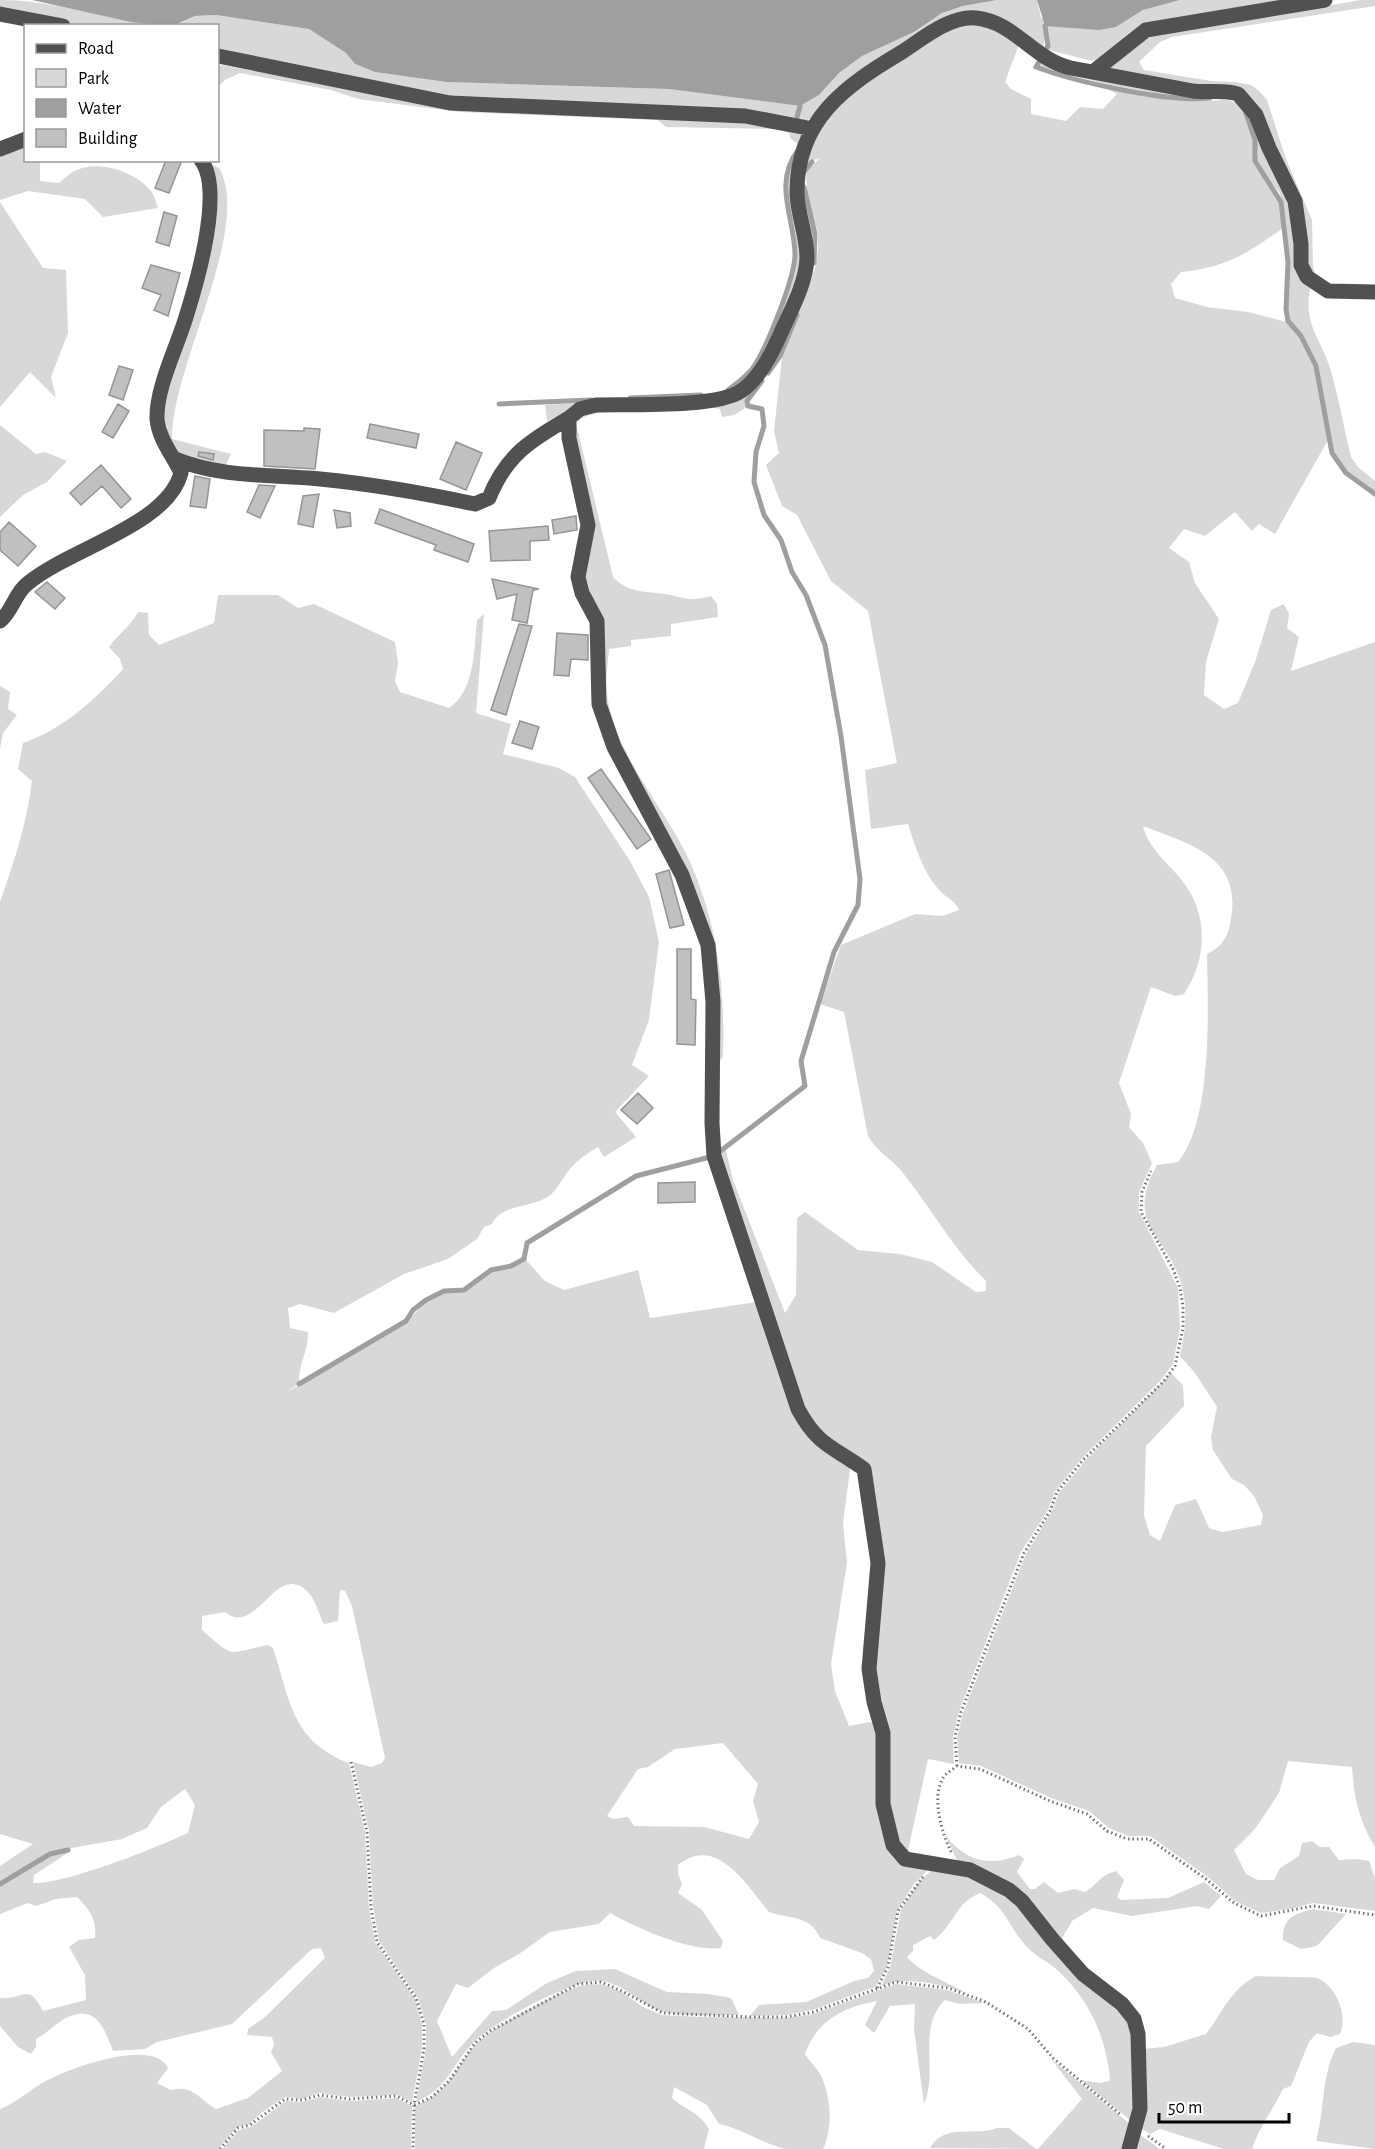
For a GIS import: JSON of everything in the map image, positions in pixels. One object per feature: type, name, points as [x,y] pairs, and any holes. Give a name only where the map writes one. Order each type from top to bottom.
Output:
[{"type":"street","points":[[1093,72],[1146,30],[1325,0]]},
{"type":"street","points":[[0,14],[52,24]]},
{"type":"street","points":[[175,459],[195,468],[242,476],[292,476],[370,483],[474,504],[489,498],[497,477],[513,456],[532,440],[580,409],[597,405],[729,398],[743,390],[755,377],[774,349],[804,274],[807,258],[797,198],[797,174],[813,129],[850,84],[937,30],[966,18],[978,18],[1010,29],[1040,56],[1068,67],[1194,91],[1232,92],[1244,98],[1256,115],[1264,138],[1295,201],[1301,236],[1300,265],[1307,277],[1328,291],[1375,292]]},
{"type":"street","points":[[219,56],[450,103],[745,116],[813,129]]},
{"type":"street","points":[[0,149],[24,140]]},
{"type":"street","points":[[0,621],[25,585],[141,520],[161,505],[178,484],[181,473],[160,436],[157,417],[171,361],[186,316],[211,210],[210,180],[202,162]]},
{"type":"street","points":[[569,418],[568,438],[588,525],[578,577],[582,593],[597,621],[599,704],[615,747],[682,875],[708,945],[713,1002],[711,1123],[714,1156],[798,1409],[809,1429],[822,1444],[838,1450],[864,1469],[878,1563],[869,1670],[873,1702],[883,1733],[886,1823],[893,1845],[905,1859],[957,1867],[992,1879],[1023,1901],[1064,1954],[1083,1974],[1122,2004],[1134,2019],[1138,2034],[1140,2089],[1137,2127],[1129,2149]]},
{"type":"path","points":[[957,1766],[956,1737],[961,1712],[1024,1553],[1067,1479],[1175,1366],[1183,1329],[1183,1307],[1180,1287],[1173,1269],[1142,1212],[1142,1192],[1151,1171]]},
{"type":"path","points":[[351,1762],[367,1832],[371,1908],[377,1942],[416,1998],[424,2024],[424,2049],[414,2105],[413,2149]]},
{"type":"path","points":[[957,1867],[944,1837],[938,1804],[939,1788],[944,1776],[957,1766],[980,1769],[1050,1801],[1088,1814],[1107,1831],[1127,1839],[1149,1839],[1206,1879],[1233,1903],[1261,1916],[1313,1906],[1375,1915]]},
{"type":"path","points":[[876,1989],[888,1967],[898,1911],[915,1885],[937,1864]]},
{"type":"path","points":[[414,2105],[432,2097],[449,2081],[475,2043],[490,2031],[578,1984],[601,1982],[663,2013],[786,2017],[813,2012],[896,1982],[948,1988],[986,2002],[1028,2029],[1053,2058],[1166,2149]]},
{"type":"path","points":[[220,2149],[238,2128],[250,2125],[285,2099],[302,2100],[320,2095],[349,2099],[396,2096],[414,2105]]},
{"type":"green space","points":[[0,0],[20,1],[60,6],[152,24],[66,24],[0,13]]},
{"type":"green space","points":[[997,0],[1037,0],[1041,18],[1116,27],[1143,10],[1180,0],[1310,0],[1148,28],[1100,60],[1092,61],[1049,50],[1046,29],[1043,48],[970,12],[803,123],[451,97],[219,52],[219,24],[179,24],[195,16],[216,15],[309,29],[346,53],[355,64],[375,72],[446,82],[669,89],[800,106],[819,95],[839,73],[862,56],[914,32],[942,13],[963,6]]},
{"type":"green space","points":[[1361,0],[1375,0],[1375,6],[1172,37],[1160,42],[1139,62],[1144,70],[1251,85],[1267,100],[1286,159],[1312,220],[1313,267],[1316,275],[1309,269],[1255,103],[1243,91],[1210,89],[1110,68],[1138,42],[1154,35]]},
{"type":"green space","points":[[969,20],[1020,42],[1005,82],[1011,89],[1031,99],[1031,114],[1066,121],[1080,107],[1103,109],[1117,94],[1109,90],[1186,101],[1229,100],[1238,104],[1245,113],[1254,140],[1253,161],[1280,203],[1283,228],[1235,258],[1211,267],[1181,272],[1171,284],[1175,298],[1207,307],[1248,312],[1286,322],[1299,337],[1315,366],[1328,440],[1275,534],[1259,524],[1252,531],[1235,512],[1205,536],[1184,529],[1169,548],[1189,562],[1195,583],[1219,619],[1206,662],[1204,695],[1224,709],[1238,703],[1255,662],[1271,610],[1284,604],[1289,614],[1287,628],[1299,637],[1291,671],[1375,642],[1375,1847],[1358,1809],[1352,1767],[1288,1761],[1279,1793],[1255,1829],[1234,1850],[1246,1874],[1258,1880],[1274,1880],[1280,1868],[1299,1856],[1302,1843],[1312,1841],[1320,1847],[1329,1847],[1339,1860],[1369,1861],[1375,1878],[1375,1911],[1313,1903],[1261,1913],[1235,1901],[1208,1877],[1150,1836],[1128,1836],[1109,1828],[1089,1811],[1051,1798],[981,1766],[959,1763],[957,1738],[963,1713],[1026,1554],[1052,1511],[1059,1493],[1085,1461],[1171,1373],[1183,1385],[1184,1406],[1146,1446],[1144,1515],[1150,1535],[1160,1541],[1175,1505],[1196,1499],[1209,1528],[1222,1532],[1261,1525],[1263,1515],[1254,1496],[1244,1485],[1232,1479],[1213,1450],[1211,1437],[1217,1407],[1195,1373],[1180,1356],[1185,1322],[1182,1287],[1176,1269],[1146,1217],[1145,1203],[1148,1186],[1157,1165],[1178,1162],[1189,1143],[1197,1119],[1206,1062],[1207,954],[1217,948],[1226,936],[1231,919],[1232,898],[1228,880],[1220,867],[1208,856],[1178,839],[1143,826],[1149,841],[1189,891],[1196,905],[1202,935],[1198,965],[1184,994],[1175,996],[1151,987],[1119,1083],[1131,1114],[1129,1127],[1143,1143],[1152,1163],[1139,1192],[1139,1212],[1178,1288],[1180,1328],[1173,1364],[1161,1380],[1082,1458],[1055,1491],[1048,1510],[1021,1552],[959,1711],[953,1737],[954,1764],[928,1759],[907,1855],[889,1822],[877,1701],[867,1467],[812,1427],[720,1155],[726,1150],[733,1180],[785,1313],[796,1295],[797,1218],[805,1212],[858,1250],[900,1254],[932,1262],[976,1292],[986,1291],[986,1281],[953,1242],[903,1173],[868,1136],[844,1012],[820,1004],[841,945],[915,914],[942,916],[959,910],[928,875],[908,824],[871,829],[865,770],[897,763],[868,611],[831,581],[797,515],[782,506],[766,465],[779,453],[774,431],[782,357],[815,268],[818,234],[807,194],[806,178],[807,171],[820,158],[811,161],[804,169],[804,195],[814,234],[812,267],[780,355],[746,401],[747,407],[734,415],[722,417],[720,409],[715,408],[619,410],[600,412],[576,423],[613,577],[631,589],[687,599],[711,596],[717,604],[718,617],[671,624],[671,636],[631,640],[631,646],[609,649],[606,684],[612,718],[620,740],[642,781],[680,842],[700,886],[707,909],[718,957],[723,1006],[723,1057],[717,1064],[711,944],[609,725],[586,592],[573,420],[581,412],[745,393],[808,276],[801,175],[816,130],[870,73]]},
{"type":"green space","points":[[1041,58],[1067,68],[1115,80],[1194,93],[1231,94],[1242,100],[1254,116],[1262,139],[1293,201],[1299,244],[1298,265],[1311,284],[1310,320],[1331,371],[1351,457],[1358,467],[1375,481],[1375,492],[1347,472],[1334,452],[1318,365],[1302,335],[1290,320],[1287,309],[1290,262],[1283,202],[1279,192],[1261,171],[1256,161],[1258,152],[1253,126],[1240,101],[1229,97],[1172,96],[1109,85],[1038,66]]},
{"type":"green space","points":[[222,65],[449,107],[745,121],[809,133],[794,177],[803,258],[797,288],[782,325],[753,374],[744,385],[731,393],[707,399],[594,403],[577,407],[547,421],[545,405],[721,395],[739,384],[754,370],[780,316],[792,283],[797,259],[797,242],[788,192],[793,164],[801,147],[790,138],[789,133],[777,129],[666,127],[658,120],[460,112],[358,99],[331,90],[240,73],[225,80],[219,86],[219,66]]},
{"type":"green space","points":[[24,145],[24,162],[40,162],[40,181],[59,183],[74,171],[93,166],[115,169],[144,184],[152,193],[158,208],[103,217],[85,199],[28,191],[0,200],[0,156]]},
{"type":"green space","points":[[205,162],[219,168],[227,194],[226,225],[219,261],[175,409],[172,439],[231,454],[224,469],[188,462],[171,447],[163,410],[210,230]]},
{"type":"green space","points":[[0,202],[43,268],[66,270],[68,333],[51,377],[56,398],[30,372],[0,407]]},
{"type":"green space","points":[[0,425],[36,454],[45,452],[67,461],[47,482],[23,495],[0,517]]},
{"type":"green space","points":[[218,595],[278,595],[298,608],[314,604],[395,642],[398,663],[395,681],[400,692],[449,708],[458,701],[464,691],[472,668],[477,620],[484,614],[476,713],[511,724],[503,754],[559,768],[575,777],[630,861],[649,897],[659,942],[649,1020],[632,1065],[649,1076],[615,1112],[636,1137],[604,1157],[598,1147],[590,1152],[572,1166],[549,1196],[502,1213],[492,1224],[484,1227],[477,1239],[448,1259],[404,1274],[334,1313],[300,1304],[288,1308],[290,1328],[308,1332],[299,1383],[287,1392],[407,1322],[426,1301],[444,1292],[464,1291],[492,1271],[512,1267],[525,1259],[545,1281],[564,1290],[638,1270],[650,1318],[763,1301],[797,1410],[851,1462],[843,1523],[847,1563],[831,1664],[835,1691],[849,1726],[869,1722],[879,1724],[891,1846],[933,1865],[914,1884],[897,1911],[887,1967],[875,1987],[812,2010],[786,2015],[750,2016],[759,2005],[806,2002],[854,1981],[868,1978],[874,1971],[871,1959],[862,1953],[820,1938],[811,1925],[799,1919],[769,1912],[741,1878],[718,1859],[706,1855],[692,1857],[678,1865],[678,1874],[682,1884],[678,1893],[702,1910],[723,1941],[721,1948],[679,1943],[649,1932],[610,1913],[599,1924],[550,1932],[494,1968],[468,1988],[456,1984],[437,2021],[452,2057],[492,2011],[506,2010],[547,1983],[576,1971],[615,1969],[667,1992],[708,1994],[731,1998],[739,2015],[669,2013],[653,2008],[609,1983],[589,1982],[573,1986],[516,2013],[485,2033],[467,2049],[444,2082],[416,2102],[426,2049],[426,2024],[418,1998],[379,1941],[373,1907],[369,1831],[353,1762],[371,1767],[382,1763],[385,1758],[352,1606],[345,1591],[340,1590],[338,1621],[324,1624],[315,1602],[307,1591],[296,1584],[285,1585],[247,1615],[236,1617],[225,1612],[202,1616],[202,1630],[232,1652],[268,1645],[273,1648],[289,1701],[304,1730],[315,1743],[330,1754],[349,1763],[365,1832],[369,1908],[375,1942],[415,1999],[422,2024],[422,2049],[412,2102],[397,2095],[349,2097],[319,2093],[302,2099],[285,2097],[249,2124],[237,2127],[218,2149],[0,2149],[0,2109],[52,2078],[95,2062],[113,2058],[147,2055],[160,2059],[168,2068],[157,2083],[171,2090],[191,2091],[216,2109],[248,2098],[282,2071],[271,2052],[274,2045],[272,2037],[247,2035],[248,2029],[265,2017],[325,1958],[321,1948],[312,1949],[232,2024],[157,2042],[145,2049],[113,2051],[102,2026],[91,2015],[83,2013],[64,2019],[36,2039],[36,2047],[31,2054],[18,2047],[0,2026],[0,1998],[29,1994],[38,2002],[43,2011],[86,2000],[85,1975],[69,1947],[79,1940],[95,1938],[95,1925],[92,1915],[77,1897],[56,1899],[36,1906],[28,1903],[0,1914],[0,1886],[51,1856],[69,1852],[34,1875],[33,1883],[48,1882],[88,1872],[155,1847],[188,1833],[195,1805],[185,1789],[161,1807],[147,1828],[122,1839],[49,1852],[0,1881],[0,1866],[33,1844],[0,1834],[0,902],[15,857],[30,797],[32,781],[18,769],[23,743],[65,722],[123,669],[120,659],[109,647],[138,612],[148,613],[149,635],[159,645],[214,623]],"holes":[[[723,1743],[758,1784],[753,1801],[759,1822],[749,1839],[704,1827],[634,1826],[628,1817],[613,1819],[607,1816],[638,1769],[648,1767],[675,1749]]]},
{"type":"green space","points":[[0,686],[10,692],[8,709],[17,715],[3,733],[0,748]]},
{"type":"green space","points":[[946,1836],[961,1851],[978,1859],[997,1861],[1019,1855],[1024,1859],[1017,1872],[1030,1889],[1035,1889],[1044,1882],[1058,1893],[1074,1889],[1085,1892],[1102,1878],[1116,1871],[1124,1880],[1117,1897],[1121,1900],[1168,1898],[1204,1882],[1221,1896],[1209,1909],[1197,1906],[1132,1916],[1093,1908],[1072,1921],[1060,1942],[1026,1898],[958,1863]]},
{"type":"green space","points":[[936,1866],[991,1880],[1133,2019],[1136,2125],[1081,2080],[1100,2083],[1109,2081],[1110,2078],[1104,2047],[1094,2018],[1078,1993],[1056,1969],[1033,1953],[997,1906],[980,1893],[971,1897],[960,1908],[941,1934],[934,1940],[930,1936],[913,1945],[913,1951],[907,1957],[927,1972],[966,1993],[935,1984],[912,1981],[881,1986],[890,1968],[901,1910],[917,1884]]},
{"type":"green space","points":[[1313,1909],[1346,1914],[1317,1946],[1301,1949],[1283,1940],[1283,1933],[1290,1918]]},
{"type":"green space","points":[[1256,1976],[1317,1978],[1324,1982],[1335,1994],[1342,2010],[1340,2034],[1330,2037],[1317,2033],[1309,2042],[1291,2086],[1283,2089],[1258,2133],[1252,2149],[1224,2149],[1160,2129],[1150,2134],[1141,2128],[1143,2049],[1164,2047],[1206,2034],[1233,1995]]},
{"type":"green space","points":[[601,1984],[622,1992],[643,2007],[662,2015],[701,2017],[786,2018],[813,2014],[896,1984],[947,1990],[985,2003],[960,2004],[945,2000],[936,2011],[930,2037],[930,2078],[924,2104],[914,2029],[915,2004],[890,2006],[874,2033],[865,2025],[877,2001],[843,2011],[824,2024],[810,2042],[805,2054],[821,2075],[827,2095],[830,2113],[823,2149],[785,2149],[719,2124],[707,2105],[674,2087],[672,2098],[696,2115],[709,2129],[704,2149],[415,2149],[415,2106],[444,2087],[476,2044],[509,2020],[554,1996],[580,1986]]},
{"type":"green space","points":[[1353,2042],[1375,2045],[1375,2149],[1316,2141],[1331,2059],[1336,2048]]},
{"type":"green space","points":[[1051,2059],[1135,2128],[1128,2149],[1038,2149],[1082,2099]]},
{"type":"green space","points":[[320,2097],[349,2101],[396,2098],[412,2106],[411,2149],[222,2149],[239,2130],[251,2127],[286,2101],[302,2102]]},
{"type":"green space","points":[[1009,2128],[1036,2149],[930,2148],[943,2135]]},
{"type":"green space","points":[[1139,2134],[1160,2149],[1134,2149]]},
{"type":"water","points":[[32,0],[997,0],[963,6],[942,13],[914,32],[862,56],[839,73],[819,95],[800,106],[669,89],[446,82],[375,72],[355,64],[346,53],[309,29],[216,15],[195,16],[177,24],[131,22]]},
{"type":"water","points":[[1037,0],[1180,0],[1143,10],[1116,27],[1099,30],[1045,26]]},
{"type":"building","points":[[165,162],[181,162],[169,193],[155,188]]},
{"type":"building","points":[[164,212],[177,216],[169,246],[156,242]]},
{"type":"building","points":[[151,265],[180,273],[168,316],[154,310],[161,295],[142,288]]},
{"type":"building","points":[[119,366],[133,370],[123,400],[109,395]]},
{"type":"building","points":[[118,404],[129,411],[113,438],[102,432]]},
{"type":"building","points":[[370,424],[419,434],[416,448],[367,438]]},
{"type":"building","points":[[304,428],[320,429],[315,469],[264,466],[264,430],[304,431]]},
{"type":"building","points":[[456,442],[482,453],[466,490],[440,479]]},
{"type":"building","points":[[199,452],[214,454],[213,460],[198,456]]},
{"type":"building","points":[[101,465],[131,499],[121,508],[102,486],[81,505],[70,493]]},
{"type":"building","points":[[195,476],[210,479],[206,508],[190,506]]},
{"type":"building","points":[[259,485],[275,486],[260,518],[247,512]]},
{"type":"building","points":[[319,494],[313,527],[298,524],[303,496]]},
{"type":"building","points":[[380,509],[474,544],[468,562],[434,550],[436,545],[375,523]]},
{"type":"building","points":[[334,510],[350,513],[351,526],[337,528]]},
{"type":"building","points":[[576,516],[577,530],[554,534],[552,520]]},
{"type":"building","points":[[9,522],[36,546],[18,566],[0,550],[0,532]]},
{"type":"building","points":[[548,526],[549,540],[530,541],[530,560],[491,561],[489,531]]},
{"type":"building","points":[[492,579],[539,589],[533,590],[527,623],[512,620],[517,594],[497,599]]},
{"type":"building","points":[[47,582],[65,598],[55,609],[35,592]]},
{"type":"building","points":[[519,624],[532,626],[506,715],[491,710]]},
{"type":"building","points":[[557,633],[588,635],[588,660],[571,659],[569,676],[554,675]]},
{"type":"building","points":[[520,721],[539,727],[532,749],[512,743]]},
{"type":"building","points":[[601,769],[651,839],[637,849],[588,778]]},
{"type":"building","points":[[669,870],[684,925],[670,928],[656,874]]},
{"type":"building","points":[[677,949],[691,949],[691,999],[696,1000],[695,1045],[677,1044]]},
{"type":"building","points":[[638,1093],[653,1108],[637,1124],[621,1110]]},
{"type":"building","points":[[695,1182],[695,1202],[658,1203],[658,1183]]},
{"type":"waterway","points":[[1045,26],[1048,46],[1036,67],[1074,79],[1123,90],[1192,99],[1210,98]]},
{"type":"waterway","points":[[797,117],[800,106]]},
{"type":"waterway","points":[[1246,113],[1255,140],[1255,161],[1281,202],[1288,262],[1286,309],[1288,321],[1301,336],[1316,366],[1332,453],[1346,473],[1375,494]]},
{"type":"waterway","points":[[728,390],[747,375],[758,360],[791,278],[795,253],[786,188],[787,175],[798,150]]},
{"type":"waterway","points":[[804,172],[812,162]]},
{"type":"waterway","points":[[804,187],[815,234],[814,263]]},
{"type":"waterway","points":[[768,373],[780,356],[797,315]]},
{"type":"waterway","points":[[299,1384],[406,1321],[413,1310],[426,1300],[444,1291],[464,1290],[491,1270],[511,1266],[524,1259],[527,1243],[636,1176],[714,1156],[805,1086],[801,1061],[834,952],[858,905],[860,879],[841,736],[825,645],[806,595],[792,572],[781,540],[764,515],[754,482],[756,452],[764,426],[762,409],[748,406],[747,401],[762,381]]},
{"type":"waterway","points":[[630,398],[701,395]]},
{"type":"waterway","points":[[499,404],[591,400]]},
{"type":"waterway","points":[[0,1884],[50,1854],[68,1850]]}]
